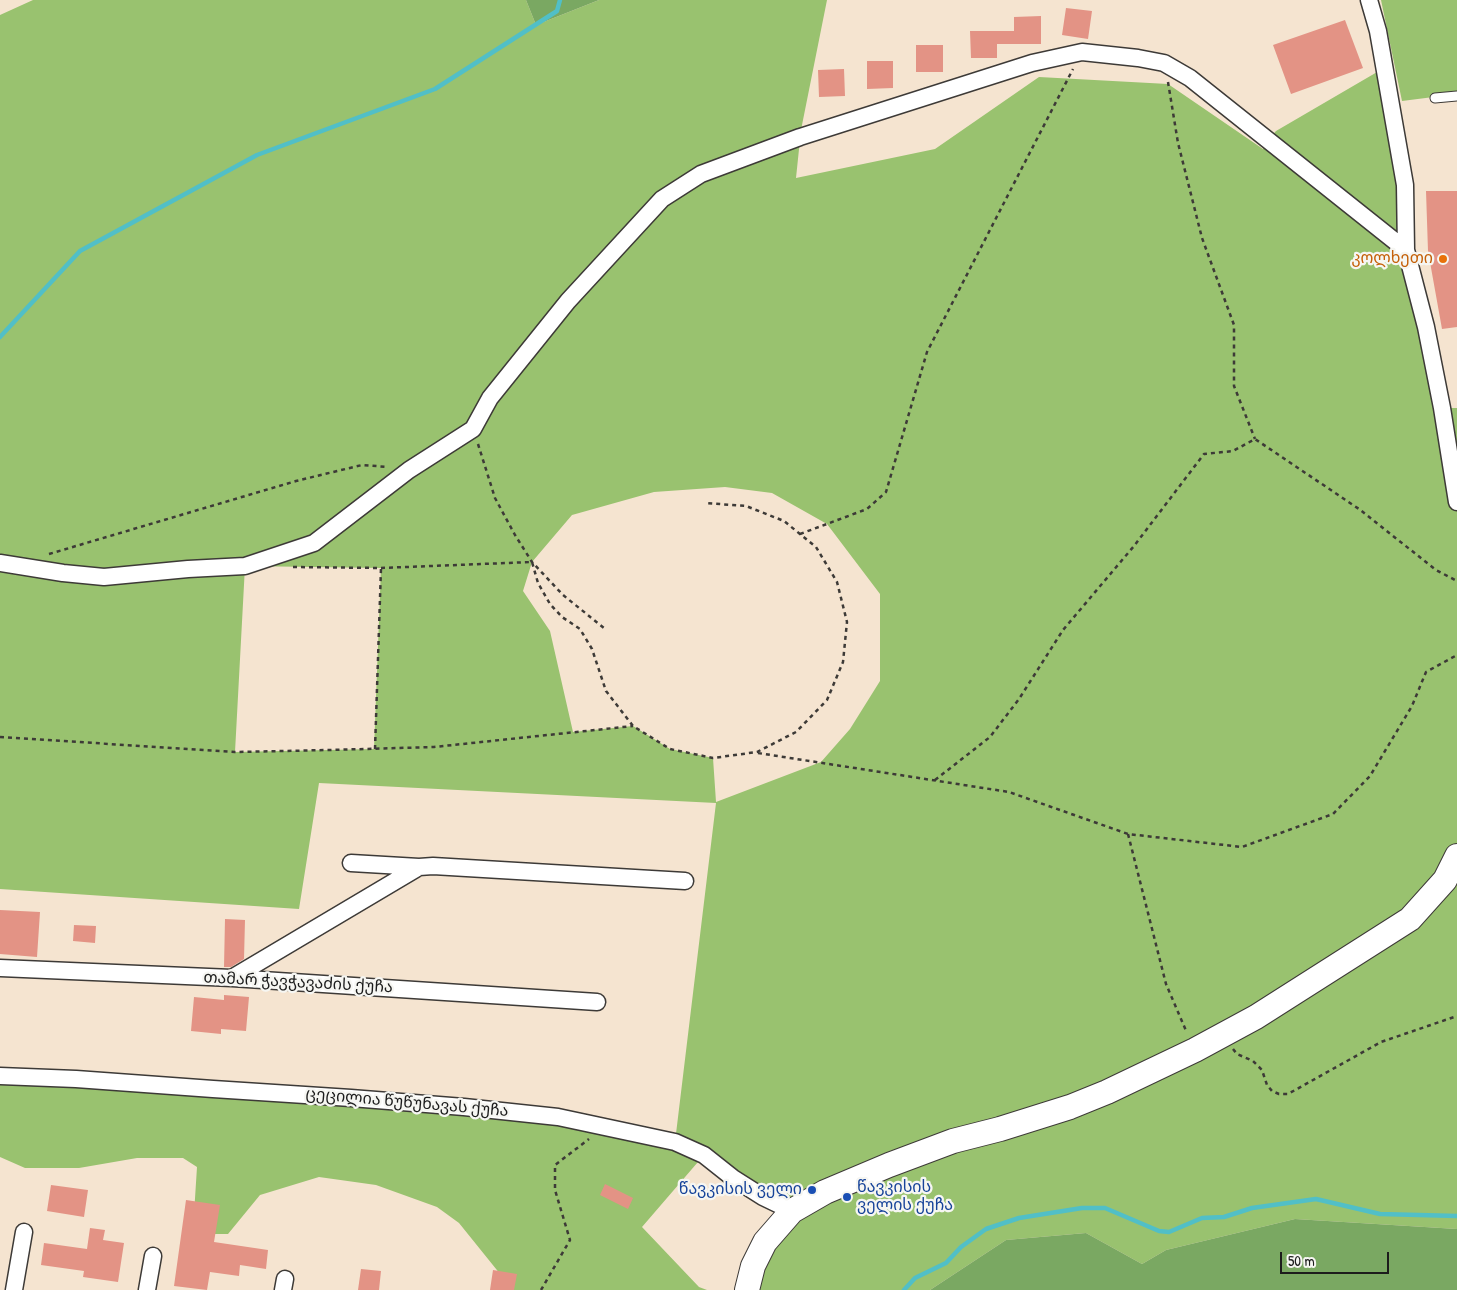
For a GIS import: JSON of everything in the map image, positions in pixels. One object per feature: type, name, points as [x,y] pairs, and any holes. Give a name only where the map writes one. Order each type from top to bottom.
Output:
[{"type":"main road","points":[[747,1290],[753,1266],[765,1242],[792,1211],[825,1192],[889,1165],[944,1144],[1000,1129],[1077,1104],[1107,1092],[1195,1050],[1256,1016],[1410,920],[1444,880],[1457,856]]},
{"type":"street","points":[[1369,0],[1378,31],[1405,185],[1406,250],[1428,336],[1457,502]]},
{"type":"street","points":[[0,563],[63,573],[104,577],[245,566],[314,543],[409,470],[473,428],[490,398],[568,301],[662,199],[701,174],[826,128],[1032,63],[1082,52],[1164,63],[1190,78],[1406,250]]},
{"type":"street","points":[[352,862],[685,881]]},
{"type":"street","points":[[232,978],[419,867]]},
{"type":"street","name":"თამარ ჭავჭავაძის ქუჩა","points":[[0,968],[232,978],[597,1002]]},
{"type":"street","name":"ცეცილია წუწუნავას ქუჩა","points":[[0,1076],[76,1079],[464,1107],[558,1117],[675,1142],[704,1155],[733,1178],[763,1197],[792,1211]]},
{"type":"street","points":[[14,1290],[24,1232]]},
{"type":"street","points":[[147,1290],[153,1256]]},
{"type":"lane","points":[[1435,98],[1457,96]]},
{"type":"path","points":[[800,534],[867,509],[886,492],[927,352],[1082,52]]},
{"type":"path","points":[[1164,63],[1178,143],[1202,238],[1234,325],[1234,386],[1255,439],[1359,509],[1436,570],[1457,581]]},
{"type":"path","points":[[473,428],[495,498],[514,535],[532,562],[563,595],[604,628]]},
{"type":"path","points":[[935,780],[990,737],[1020,699],[1063,630],[1134,546],[1204,454],[1233,451],[1255,439]]},
{"type":"path","points":[[44,556],[296,481],[362,465],[409,470]]},
{"type":"path","points":[[705,503],[746,506],[784,521],[816,547],[837,582],[847,622],[843,662],[826,700],[796,732],[757,752]]},
{"type":"path","points":[[284,567],[381,568],[532,562]]},
{"type":"path","points":[[532,562],[538,582],[550,604],[562,617],[580,629],[592,649],[606,691],[633,726],[670,749],[713,758],[757,752],[1009,792],[1128,834],[1242,847],[1333,814],[1370,776],[1412,706],[1426,672],[1457,655]]},
{"type":"path","points":[[375,749],[381,568]]},
{"type":"path","points":[[0,737],[235,752],[434,747],[633,726]]},
{"type":"path","points":[[1128,834],[1166,984],[1174,1006],[1195,1050]]},
{"type":"path","points":[[1223,1034],[1237,1054],[1252,1061],[1262,1070],[1267,1085],[1272,1091],[1279,1094],[1288,1094],[1381,1042],[1457,1016]]},
{"type":"path","points":[[541,1290],[570,1240],[555,1190],[555,1165],[604,1128]]},
{"type":"green space","points":[[33,0],[526,0],[536,25],[599,0],[827,0],[801,130],[796,178],[935,149],[1039,77],[1168,84],[1263,149],[1276,131],[1384,68],[1406,250],[1443,408],[1457,408],[1457,1229],[1295,1219],[1166,1250],[1142,1264],[1086,1233],[1006,1240],[930,1290],[747,1290],[792,1211],[704,1155],[642,1227],[699,1287],[707,1290],[513,1290],[459,1223],[437,1207],[376,1185],[319,1177],[260,1195],[228,1234],[202,1234],[194,1214],[197,1167],[183,1158],[137,1158],[79,1168],[25,1168],[0,1157],[0,1076],[464,1107],[675,1142],[716,803],[319,783],[299,909],[0,889],[0,15]],"holes":[[[725,487],[772,493],[827,524],[880,594],[880,681],[850,729],[821,762],[716,802],[713,758],[670,749],[633,726],[573,732],[550,631],[523,591],[532,562],[572,515],[654,492]],[[245,566],[381,568],[374,749],[235,752]],[[1061,1098],[815,1197],[890,1151]]]},
{"type":"green space","points":[[526,0],[599,0],[536,25]]},
{"type":"green space","points":[[1381,0],[1457,0],[1457,94],[1402,101]]},
{"type":"green space","points":[[1295,1219],[1457,1229],[1457,1290],[930,1290],[1006,1240],[1086,1233],[1142,1264],[1166,1250]]},
{"type":"building","points":[[1066,8],[1092,11],[1088,39],[1062,35]]},
{"type":"building","points":[[1041,16],[1041,44],[997,44],[997,58],[971,58],[970,31],[1014,31],[1014,17]]},
{"type":"building","points":[[1345,20],[1363,68],[1291,94],[1273,45]]},
{"type":"building","points":[[916,45],[943,45],[943,72],[916,72]]},
{"type":"building","points":[[867,61],[893,61],[893,88],[867,89]]},
{"type":"building","points":[[844,69],[845,96],[819,97],[818,70]]},
{"type":"building","name":"კოლხეთი","points":[[1426,191],[1457,191],[1457,327],[1442,329],[1428,251]]},
{"type":"building","points":[[0,910],[40,912],[37,957],[0,954]]},
{"type":"building","points":[[225,919],[245,920],[244,959],[231,967],[224,967]]},
{"type":"building","points":[[74,925],[96,926],[95,943],[73,941]]},
{"type":"building","points":[[224,995],[249,997],[246,1031],[221,1029],[221,1034],[191,1031],[194,997],[224,1000]]},
{"type":"building","points":[[605,1184],[633,1198],[628,1209],[600,1195]]},
{"type":"building","points":[[51,1185],[88,1190],[84,1217],[47,1211]]},
{"type":"building","points":[[186,1200],[220,1205],[214,1242],[268,1250],[266,1269],[240,1265],[239,1276],[210,1272],[207,1290],[174,1286]]},
{"type":"building","points":[[90,1228],[105,1230],[103,1240],[124,1243],[118,1282],[83,1277],[84,1271],[41,1265],[44,1243],[87,1249]]},
{"type":"building","points":[[361,1269],[381,1271],[379,1290],[358,1290]]},
{"type":"building","points":[[493,1270],[517,1274],[514,1290],[490,1290]]},
{"type":"waterway","points":[[0,337],[80,251],[257,155],[435,89],[557,11],[560,0]]},
{"type":"waterway","points":[[904,1290],[915,1278],[946,1263],[961,1247],[986,1229],[1019,1218],[1082,1208],[1105,1208],[1159,1231],[1169,1232],[1202,1218],[1224,1217],[1252,1208],[1316,1199],[1380,1214],[1457,1216]]},
{"type":"place","name":"კოლხეთი","points":[[1443,259]]},
{"type":"place","name":"წავკისის ველი","points":[[812,1190]]},
{"type":"place","name":"წავკისის ველის ქუჩა","points":[[847,1197]]}]
